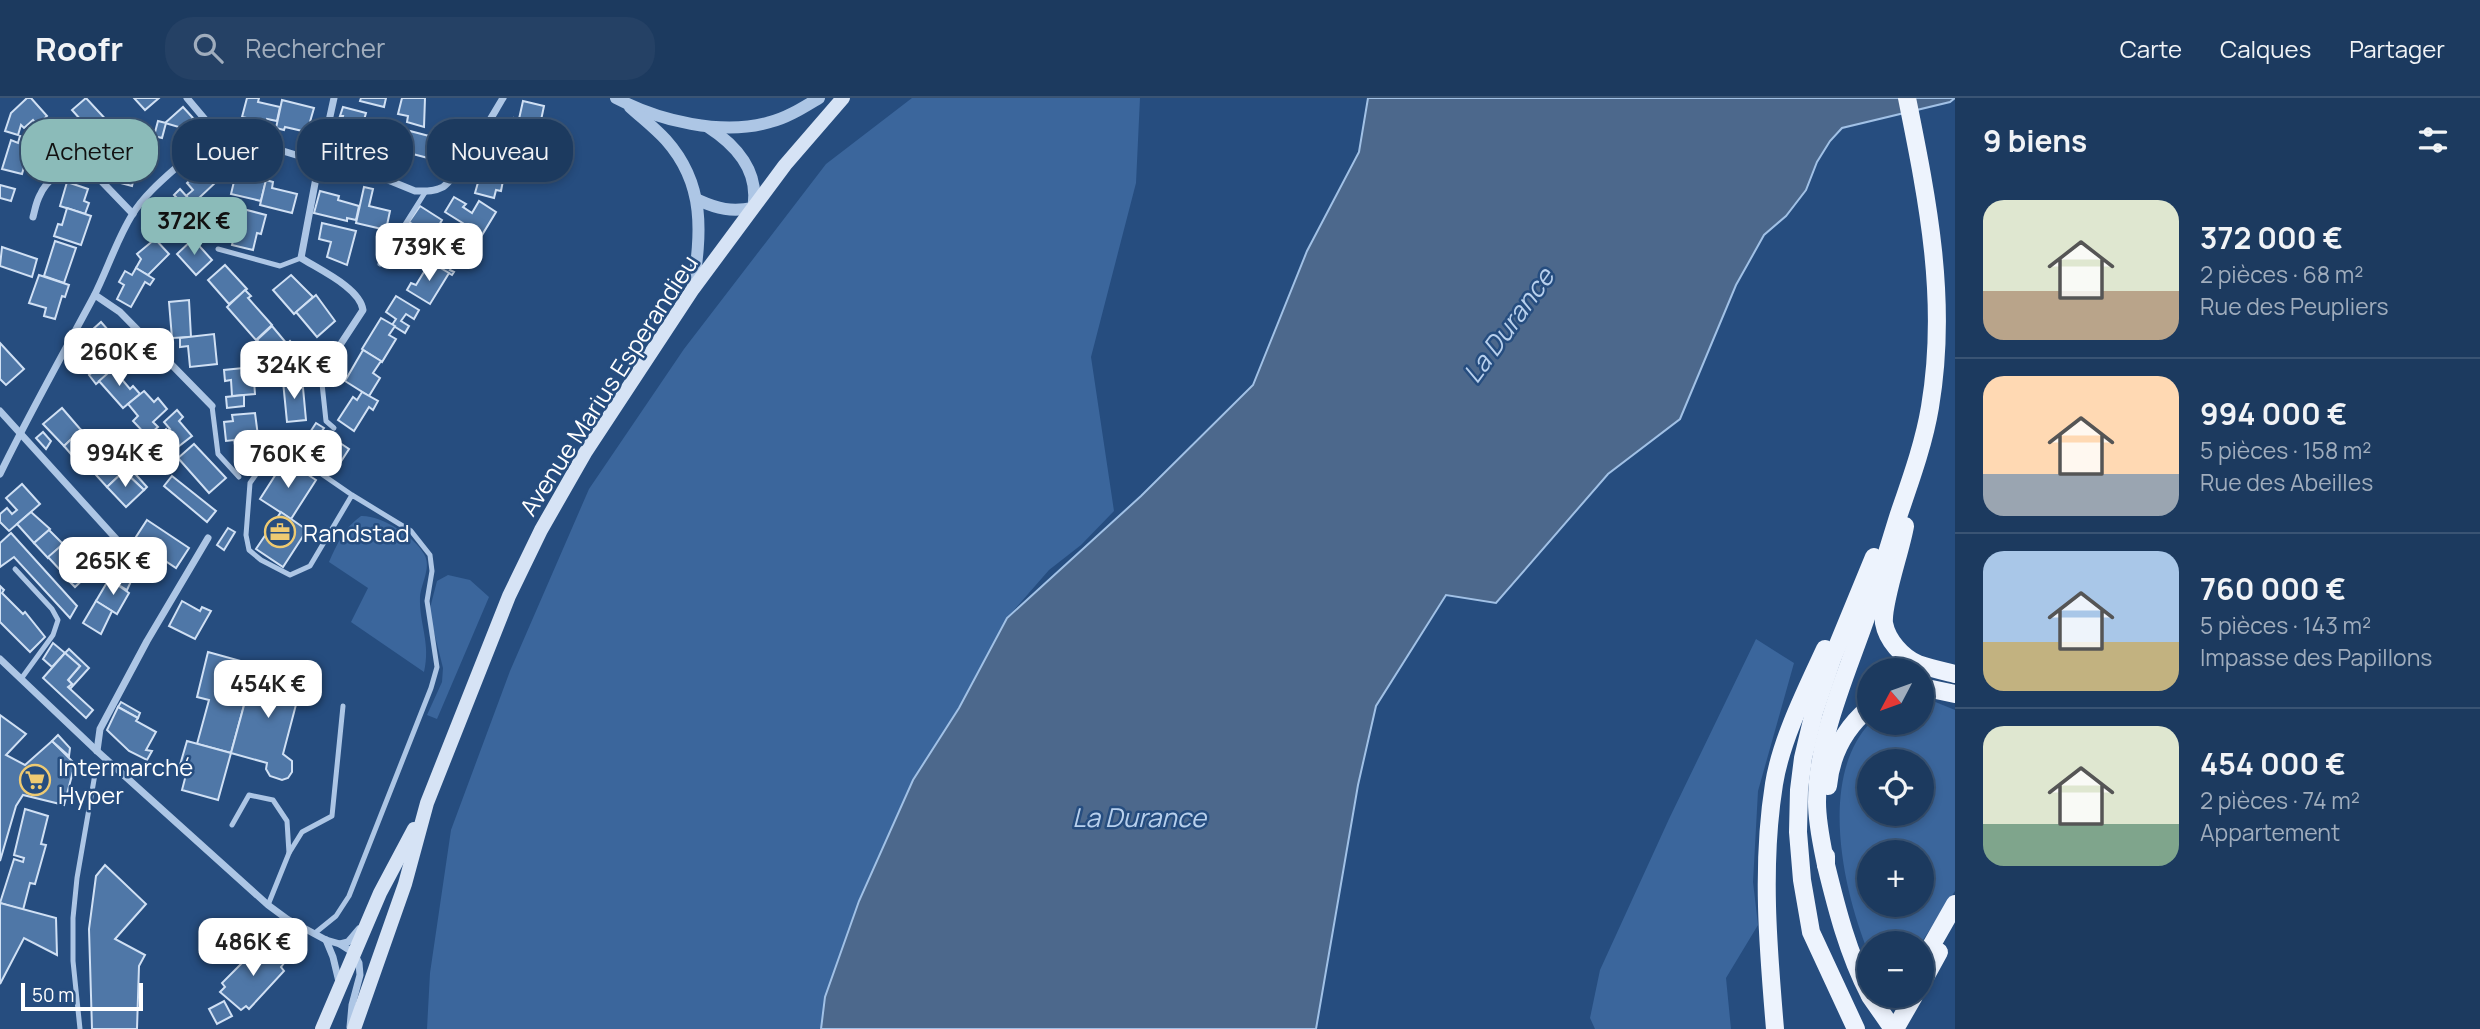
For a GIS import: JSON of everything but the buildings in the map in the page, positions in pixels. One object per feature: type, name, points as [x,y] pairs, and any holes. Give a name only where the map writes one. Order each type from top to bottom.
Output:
[{"type":"main road","name":"Avenue Marius Esperandieu","points":[[322,1029],[372,911],[427,803],[509,596],[585,453],[693,289],[810,133],[843,98]]},
{"type":"main road","points":[[1857,969],[1826,865],[1817,803],[1819,769],[1825,738],[1916,464],[1930,409],[1937,349],[1936,268],[1930,212],[1907,98]]},
{"type":"main road","points":[[1775,1029],[1769,959],[1766,863],[1774,782],[1798,711],[1822,654],[1916,464]]},
{"type":"main road","points":[[1916,464],[1901,550],[1884,622],[1896,648],[1906,657],[1955,674]]},
{"type":"main road","points":[[1855,1027],[1811,932],[1801,880],[1799,790],[1803,758],[1814,712],[1832,659],[1897,502]]},
{"type":"main road","points":[[1934,690],[1955,694]]},
{"type":"main road","points":[[1826,865],[1829,774],[1840,740],[1857,718]]},
{"type":"main road","name":"Avenue Marius Esperandieu","points":[[352,1029],[405,884],[427,803]]},
{"type":"main road","points":[[1934,941],[1955,904]]},
{"type":"main road","points":[[1934,962],[1955,926]]},
{"type":"main road","points":[[1879,1008],[1894,1029],[1907,1008]]},
{"type":"main road","points":[[1883,1029],[1895,1008]]},
{"type":"street","points":[[187,98],[205,119]]},
{"type":"street","points":[[329,119],[334,98]]},
{"type":"street","points":[[393,182],[415,191],[443,187],[454,176],[503,98]]},
{"type":"street","points":[[621,101],[671,119],[708,127],[744,127],[774,122],[819,98]]},
{"type":"street","points":[[621,101],[666,139],[688,174],[698,200],[700,232],[693,289]]},
{"type":"street","points":[[698,200],[735,212],[752,208],[754,183],[745,162],[729,142],[708,127]]},
{"type":"street","points":[[33,217],[40,193],[68,164],[75,161],[82,161],[132,214]]},
{"type":"street","points":[[0,474],[19,433],[95,295],[132,214],[172,172]]},
{"type":"street","points":[[315,182],[301,258],[354,292],[362,302],[363,310],[321,373]]},
{"type":"street","points":[[95,295],[120,312],[212,406]]},
{"type":"street","points":[[0,411],[119,542]]},
{"type":"street","points":[[97,751],[100,729],[147,641],[208,538]]},
{"type":"street","points":[[0,659],[97,751],[268,905],[287,919],[354,953],[359,963],[360,975],[352,1005],[352,1029]]},
{"type":"street","points":[[340,944],[355,936],[372,911]]},
{"type":"street","points":[[326,940],[334,957],[339,986]]},
{"type":"lane","points":[[380,264],[426,191]]},
{"type":"lane","points":[[218,249],[280,266],[301,258]]},
{"type":"lane","points":[[321,373],[326,421],[334,429]]},
{"type":"lane","points":[[212,406],[218,454],[239,477]]},
{"type":"lane","points":[[314,933],[336,916],[349,896],[437,667],[427,601],[432,570],[430,555],[411,531],[294,455],[285,453],[272,456],[266,460],[250,483],[246,535],[249,550],[261,560],[290,575],[310,566],[352,495]]},
{"type":"lane","points":[[15,569],[52,609],[58,620],[53,635],[21,679]]},
{"type":"lane","points":[[268,905],[289,853],[302,832],[332,816],[342,706]]},
{"type":"lane","points":[[80,1029],[73,918],[95,774],[107,759]]},
{"type":"lane","points":[[232,825],[249,795],[273,800],[288,821],[289,853]]},
{"type":"shaded area","points":[[912,98],[1140,98],[1136,183],[1091,357],[1114,511],[1081,545],[1049,570],[1007,618],[959,708],[913,780],[859,901],[825,997],[821,1029],[427,1029],[430,973],[451,830],[510,671],[589,489],[684,349],[826,164]]},
{"type":"shaded area","points":[[361,516],[378,519],[396,528],[413,540],[424,554],[427,570],[420,597],[426,643],[424,672],[351,622],[368,588],[329,562],[346,531]]},
{"type":"shaded area","points":[[448,575],[470,580],[489,597],[437,719],[427,715],[442,682],[443,668],[429,612],[437,581]]},
{"type":"shaded area","points":[[1756,639],[1794,663],[1758,791],[1753,882],[1758,925],[1726,978],[1731,1029],[1595,1029],[1590,1018],[1600,970]]},
{"type":"shaded area","points":[[1934,701],[1955,710],[1955,891],[1929,931],[1860,931],[1844,868],[1840,836],[1844,773],[1854,746],[1862,735],[1934,735]]},
{"type":"water","name":"La Durance","points":[[1368,98],[1955,98],[1950,102],[1842,128],[1817,162],[1806,190],[1786,216],[1764,235],[1736,285],[1680,419],[1608,474],[1496,603],[1446,595],[1376,706],[1358,785],[1316,1029],[821,1029],[825,997],[859,901],[913,780],[959,708],[1007,618],[1141,496],[1253,385],[1307,251],[1359,152]]},
{"type":"place","name":"Randstad","points":[[280,532]]},
{"type":"place","name":"Intermarché Hyper","points":[[35,780]]}]
